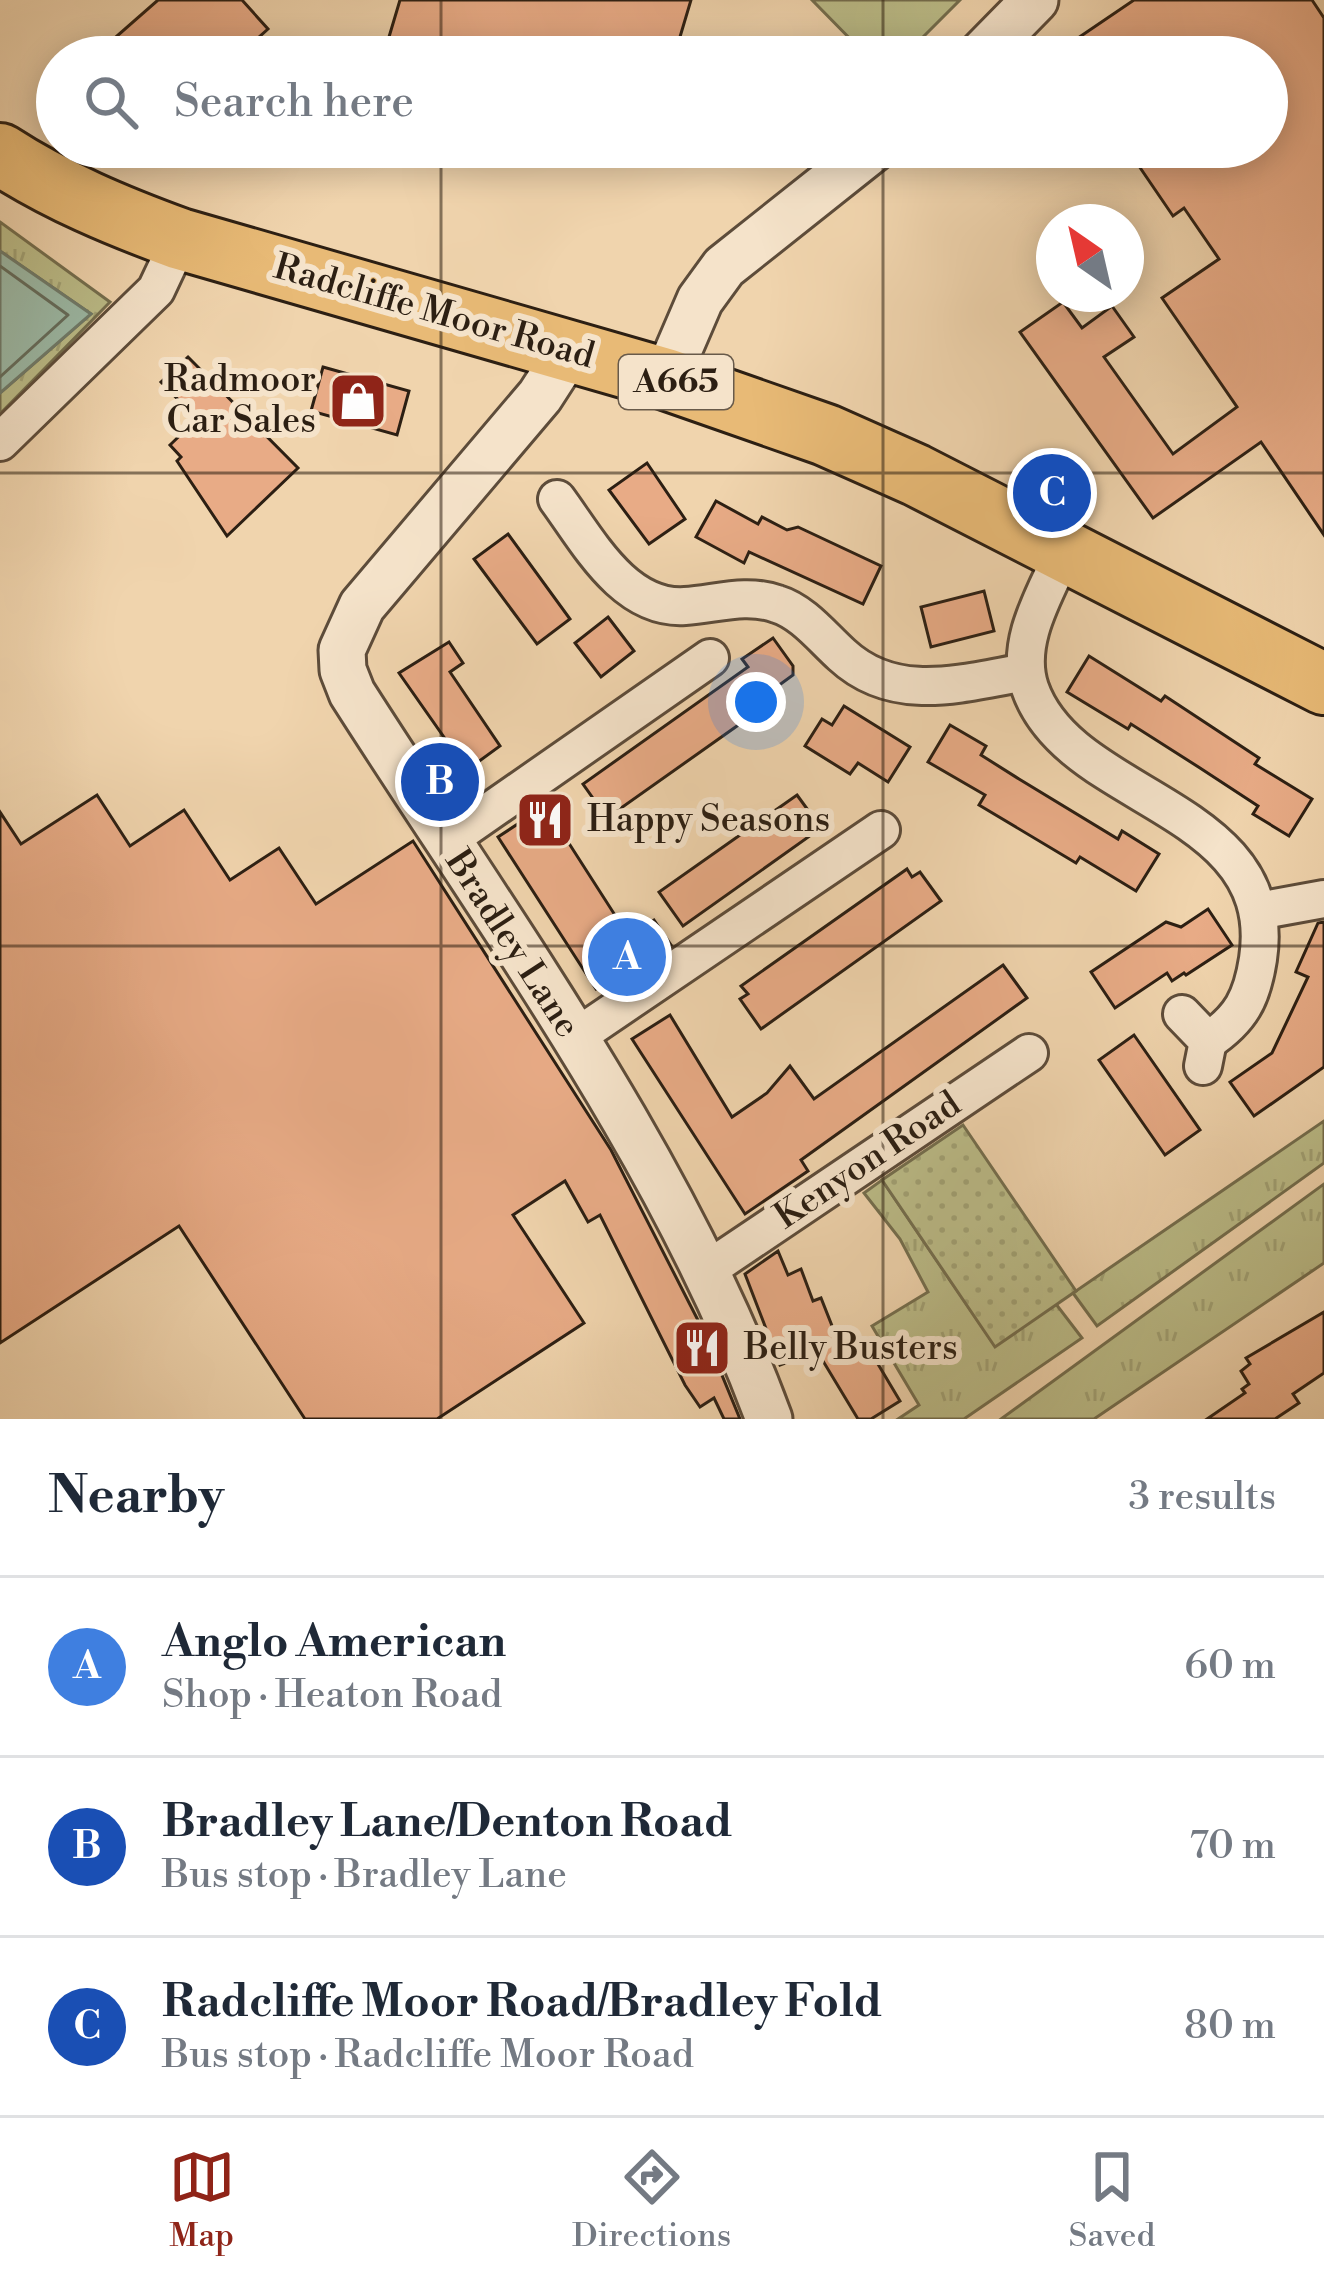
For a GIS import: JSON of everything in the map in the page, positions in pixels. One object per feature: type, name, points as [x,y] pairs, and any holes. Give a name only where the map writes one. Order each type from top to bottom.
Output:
[{"type":"main road","name":"Radcliffe Moor Road","points":[[0,154],[75,197],[180,239],[666,379],[826,435],[1065,549],[1324,684]]},
{"type":"street","points":[[1000,36],[1036,0]]},
{"type":"street","points":[[666,379],[700,300],[724,267],[849,168]]},
{"type":"street","points":[[0,442],[156,290],[180,239]]},
{"type":"street","name":"Bradley Lane","points":[[547,344],[505,435],[362,606],[342,650],[343,670],[352,693],[652,1166],[707,1270],[769,1419]]},
{"type":"street","points":[[557,499],[571,545],[638,595],[662,604],[682,607],[733,599],[778,604],[800,616],[848,661],[906,687],[1026,672]]},
{"type":"street","points":[[1065,549],[1027,643],[1026,672],[1040,709],[1081,752],[1207,836],[1247,882],[1258,911],[1259,950],[1246,1008],[1205,1053],[1182,1014]]},
{"type":"street","points":[[447,841],[710,658]]},
{"type":"street","points":[[573,1039],[880,830]]},
{"type":"street","points":[[1258,911],[1324,899]]},
{"type":"street","name":"Kenyon Road","points":[[707,1270],[1029,1053]]},
{"type":"green space","points":[[812,0],[960,0],[924,36],[847,36]]},
{"type":"green space","points":[[0,222],[110,302],[0,414],[0,393],[91,314],[0,251]]},
{"type":"green space","points":[[1324,1121],[1324,1163],[1097,1326],[1073,1293]]},
{"type":"green space","points":[[963,1125],[1076,1291],[995,1347],[882,1180]]},
{"type":"green space","points":[[882,1180],[995,1346],[1056,1304],[1082,1338],[964,1419],[898,1419],[919,1405],[872,1326],[928,1292],[900,1239],[864,1193]]},
{"type":"green space","points":[[1324,1184],[1324,1263],[1094,1419],[1001,1419]]},
{"type":"water","points":[[0,251],[91,314],[0,393]]},
{"type":"building","points":[[158,0],[242,0],[268,29],[260,36],[117,36]]},
{"type":"building","points":[[400,0],[691,0],[680,36],[389,36]]},
{"type":"building","points":[[1134,0],[1312,0],[1324,18],[1324,535],[1261,442],[1153,518],[1020,332],[1049,312],[1070,312],[1082,328],[1104,312],[1116,312],[1134,337],[1104,357],[1173,454],[1237,407],[1162,298],[1219,259],[1184,208],[1173,216],[1140,168],[1288,168],[1288,36],[1081,36]]},
{"type":"building","points":[[188,357],[298,468],[227,536],[170,445],[197,419],[161,382]]},
{"type":"building","points":[[323,367],[409,391],[397,435],[311,411]]},
{"type":"building","points":[[647,463],[685,519],[649,544],[609,490]]},
{"type":"building","points":[[716,501],[758,524],[762,517],[787,530],[798,527],[881,566],[863,604],[749,552],[744,563],[696,537]]},
{"type":"building","points":[[508,534],[570,619],[537,644],[474,559]]},
{"type":"building","points":[[984,591],[994,631],[931,647],[921,607]]},
{"type":"building","points":[[608,617],[634,651],[601,677],[575,643]]},
{"type":"building","points":[[773,638],[793,666],[793,675],[745,710],[731,701],[744,721],[607,818],[583,784],[748,667],[742,659]]},
{"type":"building","points":[[449,642],[463,663],[450,672],[500,746],[467,770],[399,673]]},
{"type":"building","points":[[1089,656],[1161,701],[1165,696],[1259,758],[1255,764],[1312,799],[1289,836],[1253,814],[1258,806],[1200,768],[1131,724],[1128,729],[1067,692]]},
{"type":"building","points":[[844,706],[910,747],[888,782],[858,763],[850,774],[805,746],[822,719],[832,725]]},
{"type":"building","points":[[950,725],[986,746],[981,755],[1019,779],[1118,839],[1122,831],[1159,854],[1136,891],[1080,857],[1076,863],[979,805],[985,795],[928,762]]},
{"type":"building","points":[[97,795],[130,846],[184,810],[230,880],[279,848],[316,904],[413,841],[611,1150],[705,1334],[740,1419],[724,1419],[714,1398],[700,1407],[600,1215],[588,1222],[565,1181],[513,1215],[584,1323],[437,1419],[305,1419],[179,1226],[0,1343],[0,812],[21,844]]},
{"type":"building","points":[[797,795],[821,828],[683,926],[659,892]]},
{"type":"building","points":[[545,806],[629,937],[654,920],[671,945],[596,989],[498,837]]},
{"type":"building","points":[[907,869],[912,877],[920,872],[941,901],[761,1029],[740,999],[748,994],[741,986]]},
{"type":"building","points":[[1208,909],[1232,945],[1186,975],[1172,981],[1167,973],[1115,1008],[1091,972],[1166,922],[1181,927]]},
{"type":"building","points":[[1324,922],[1324,1067],[1254,1116],[1230,1082],[1272,1053],[1308,977],[1296,972],[1318,923]]},
{"type":"building","points":[[1003,965],[1027,998],[801,1160],[808,1171],[745,1214],[632,1039],[670,1015],[732,1117],[767,1093],[790,1066],[814,1099]]},
{"type":"building","points":[[1134,1035],[1200,1130],[1165,1155],[1099,1060]]},
{"type":"building","points":[[778,1251],[788,1275],[801,1269],[813,1301],[821,1298],[842,1351],[863,1339],[900,1401],[871,1419],[858,1419],[817,1351],[780,1365],[745,1274]]},
{"type":"building","points":[[1324,1312],[1324,1373],[1293,1394],[1299,1403],[1275,1419],[1207,1419],[1245,1393],[1242,1389],[1249,1384],[1241,1371],[1250,1364],[1246,1358]]},
{"type":"place","name":"Radmoor Car Sales","points":[[358,401]]},
{"type":"place","name":"Radcliffe Moor Road/Bradley Fold","points":[[1052,493]]},
{"type":"place","name":"Bradley Lane/Denton Road","points":[[440,782]]},
{"type":"place","name":"Happy Seasons","points":[[545,820]]},
{"type":"place","name":"Anglo American","points":[[627,957]]},
{"type":"place","name":"Belly Busters","points":[[702,1348]]}]
